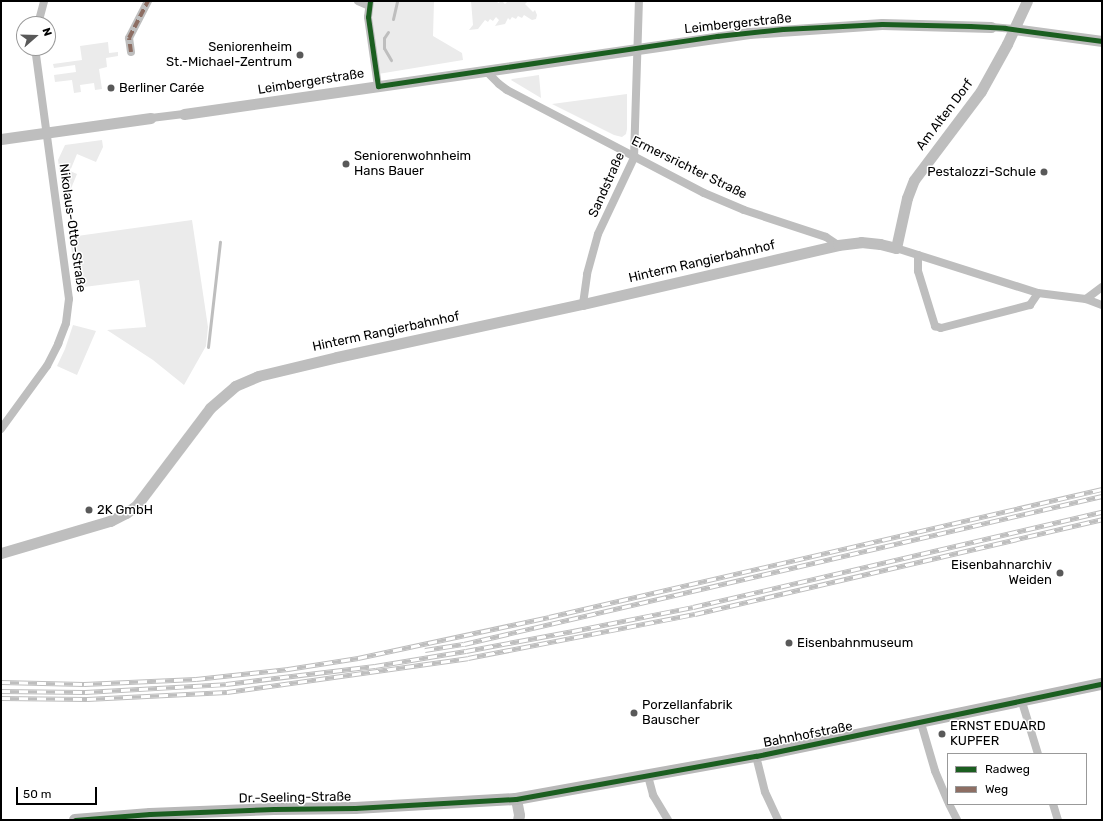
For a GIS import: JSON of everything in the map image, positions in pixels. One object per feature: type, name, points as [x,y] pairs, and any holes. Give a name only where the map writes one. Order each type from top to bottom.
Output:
[{"type":"main road","name":"Bahnhofstraße","points":[[516,798],[756,756],[1022,702],[1102,684]]},
{"type":"main road","name":"Dr.-Seeling-Straße","points":[[75,820],[150,814],[274,809],[354,808],[516,798]]},
{"type":"street","points":[[40,16],[44,1]]},
{"type":"street","points":[[131,52],[129,38],[148,1]]},
{"type":"street","points":[[358,1],[369,3],[368,17],[378,86]]},
{"type":"street","name":"Sandstraße","points":[[583,304],[587,274],[598,234],[634,158],[639,1]]},
{"type":"street","name":"Am Alten Dorf","points":[[896,248],[907,198],[914,180],[981,91],[992,74],[1027,1]]},
{"type":"street","name":"Leimbergerstraße","points":[[1,139],[486,71],[717,36],[783,29],[882,24],[991,27],[1102,41]]},
{"type":"street","name":"Nikolaus-Otto-Straße","points":[[1,429],[47,366],[61,337],[66,322],[69,299],[36,56]]},
{"type":"street","name":"Ermersrichter Straße","points":[[486,71],[507,90],[634,158],[704,193],[744,210],[826,237],[838,245]]},
{"type":"street","points":[[838,245],[860,242],[880,244],[1038,293],[1086,299],[1102,305]]},
{"type":"street","name":"Hinterm Rangierbahnhof","points":[[1,553],[110,521],[136,506],[210,408],[226,392],[244,382],[272,372],[337,357],[583,304],[838,245]]},
{"type":"street","points":[[918,255],[918,271],[935,326],[941,328],[1030,305],[1038,293]]},
{"type":"street","points":[[1086,299],[1102,287]]},
{"type":"street","points":[[1022,702],[1038,753]]},
{"type":"street","points":[[921,723],[935,771],[947,799]]},
{"type":"street","points":[[756,756],[765,792],[778,820]]},
{"type":"street","points":[[648,776],[653,795],[668,820]]},
{"type":"street","points":[[516,798],[519,816],[518,820]]},
{"type":"street","points":[[950,805],[957,820]]},
{"type":"street","points":[[1053,805],[1058,820]]},
{"type":"shaded area","points":[[373,1],[434,1],[433,36],[462,53],[463,60],[378,74],[372,15]]},
{"type":"shaded area","points":[[471,1],[497,1],[498,3],[502,1],[505,4],[508,1],[528,1],[525,4],[533,12],[535,10],[537,15],[536,19],[532,20],[524,15],[522,18],[518,16],[516,19],[512,17],[510,20],[508,18],[505,24],[495,26],[499,20],[496,17],[493,21],[490,19],[488,22],[485,20],[478,29],[469,30],[473,25]]},
{"type":"shaded area","points":[[108,42],[109,53],[118,52],[118,56],[106,58],[107,67],[99,69],[102,89],[95,90],[94,83],[80,85],[81,92],[74,93],[72,80],[55,82],[54,75],[76,72],[75,65],[54,68],[53,64],[82,60],[80,46]]},
{"type":"shaded area","points":[[539,75],[541,98],[511,80],[512,79]]},
{"type":"shaded area","points":[[627,94],[627,129],[626,134],[622,137],[614,135],[552,104]]},
{"type":"shaded area","points":[[102,140],[103,147],[96,162],[77,154],[70,171],[77,174],[65,203],[58,160],[65,145]]},
{"type":"shaded area","points":[[192,220],[208,327],[206,346],[184,385],[153,360],[107,330],[146,327],[139,280],[76,288],[70,237]]},
{"type":"shaded area","points":[[73,325],[96,331],[77,375],[57,366],[65,349]]},
{"type":"waterway","points":[[393,19],[397,1]]},
{"type":"waterway","points":[[388,32],[384,38],[384,48],[391,60]]},
{"type":"waterway","points":[[208,347],[220,242]]},
{"type":"railway","points":[[1,682],[84,684],[196,679],[288,669],[358,658],[549,617],[1102,489]]},
{"type":"railway","points":[[425,650],[464,644],[1102,496]]},
{"type":"railway","points":[[1,691],[85,692],[226,684],[375,666],[466,651],[693,607],[1102,512]]},
{"type":"railway","points":[[1,698],[87,699],[227,692],[468,658],[695,614],[1102,519]]},
{"type":"marked path","points":[[131,52],[129,38],[148,1]]},
{"type":"cycle path","points":[[370,1],[368,17],[378,86],[717,36],[783,29],[882,24],[970,26],[1005,28],[1102,41]]},
{"type":"cycle path","points":[[75,820],[150,814],[274,809],[355,808],[516,799],[756,756],[1102,684]]},
{"type":"place","name":"Seniorenheim St.-Michael-Zentrum","points":[[300,55]]},
{"type":"place","name":"Berliner Carée","points":[[111,88]]},
{"type":"place","name":"Seniorenwohnheim Hans Bauer","points":[[346,164]]},
{"type":"place","name":"Pestalozzi-Schule","points":[[1044,172]]},
{"type":"place","name":"2K GmbH","points":[[89,510]]},
{"type":"place","name":"Eisenbahnarchiv Weiden","points":[[1060,573]]},
{"type":"place","name":"Eisenbahnmuseum","points":[[789,643]]},
{"type":"place","name":"Porzellanfabrik Bauscher","points":[[634,713]]},
{"type":"place","name":"ERNST EDUARD KUPFER","points":[[942,734]]}]
